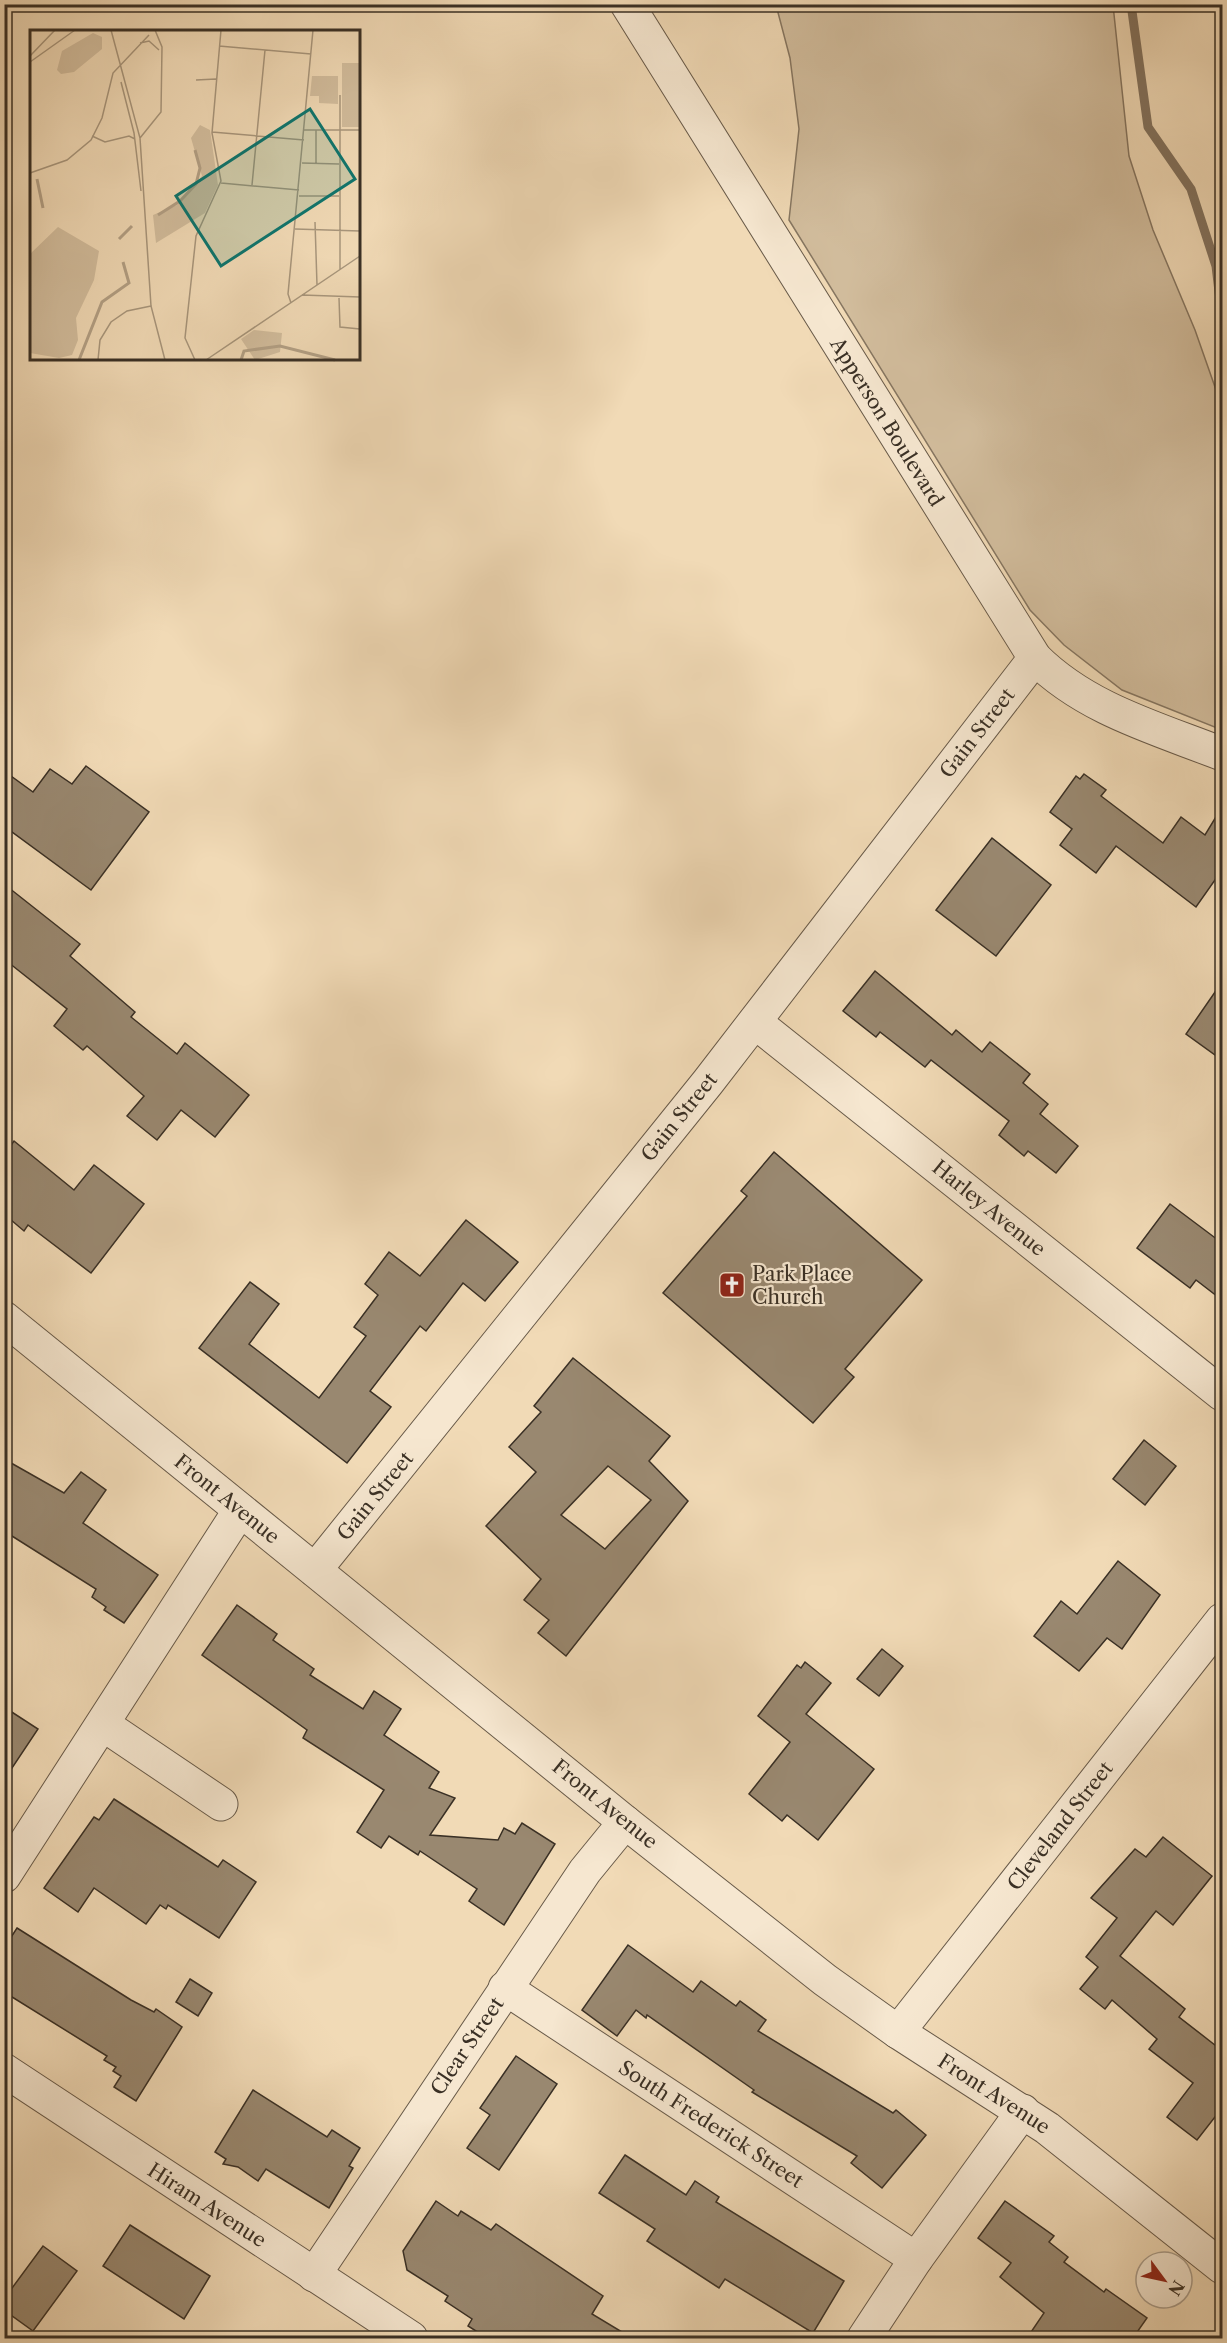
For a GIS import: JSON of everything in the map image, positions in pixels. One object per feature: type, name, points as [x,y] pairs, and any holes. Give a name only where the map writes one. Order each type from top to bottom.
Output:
[{"type":"street","name":"Apperson Boulevard","points":[[627,4],[1035,658],[1058,680],[1098,704],[1222,754]]},
{"type":"street","name":"Gain Street","points":[[315,1570],[755,1022],[1035,658]]},
{"type":"street","name":"Harley Avenue","points":[[755,1022],[1222,1394]]},
{"type":"street","name":"Front Avenue","points":[[4,1317],[625,1822],[825,1980],[898,2032],[1023,2111],[1078,2151],[1222,2267]]},
{"type":"street","points":[[4,1876],[104,1725],[240,1510]]},
{"type":"street","name":"Cleveland Street","points":[[898,2032],[1222,1620]]},
{"type":"street","points":[[104,1725],[221,1804]]},
{"type":"street","name":"Clear Street","points":[[314,2275],[585,1871],[625,1822]]},
{"type":"street","name":"South Frederick Street","points":[[506,1988],[916,2259]]},
{"type":"street","name":"Hiram Avenue","points":[[4,2070],[411,2338]]},
{"type":"street","points":[[864,2338],[916,2259],[1023,2111]]},
{"type":"shaded area","points":[[776,5],[1113,5],[1129,156],[1153,230],[1195,330],[1222,407],[1222,730],[1122,690],[1064,645],[1030,610],[789,220],[799,129],[790,58]]},
{"type":"building","points":[[86,766],[149,812],[91,890],[4,826],[4,771],[33,792],[50,769],[72,784]]},
{"type":"building","points":[[1084,774],[1106,790],[1101,796],[1163,843],[1181,817],[1205,835],[1222,807],[1222,870],[1196,907],[1116,846],[1096,873],[1060,845],[1072,829],[1050,812],[1076,776],[1080,779]]},
{"type":"building","points":[[992,838],[1051,885],[996,956],[936,910]]},
{"type":"building","points":[[4,884],[80,944],[70,956],[135,1012],[131,1017],[177,1054],[185,1043],[249,1095],[215,1137],[181,1110],[157,1140],[127,1116],[144,1096],[87,1046],[83,1050],[54,1026],[67,1009],[4,959]]},
{"type":"building","points":[[875,971],[952,1035],[956,1030],[982,1052],[990,1042],[1030,1074],[1023,1083],[1048,1104],[1040,1114],[1078,1146],[1056,1173],[1028,1151],[1024,1156],[999,1135],[1009,1121],[931,1060],[925,1067],[880,1032],[876,1037],[843,1011]]},
{"type":"building","points":[[1222,982],[1222,1060],[1186,1034]]},
{"type":"building","points":[[14,1141],[74,1190],[94,1165],[144,1204],[91,1273],[28,1225],[24,1231],[4,1214],[4,1155]]},
{"type":"building","name":"Park Place Church","points":[[774,1152],[922,1280],[845,1369],[854,1377],[813,1423],[663,1293],[747,1196],[741,1191]]},
{"type":"building","points":[[1170,1204],[1222,1243],[1222,1300],[1196,1280],[1190,1288],[1137,1248]]},
{"type":"building","points":[[466,1220],[518,1262],[485,1301],[463,1283],[426,1331],[420,1326],[370,1391],[391,1407],[347,1463],[199,1348],[250,1282],[279,1304],[249,1344],[319,1398],[366,1336],[354,1327],[378,1295],[365,1284],[389,1252],[420,1276]]},
{"type":"building","points":[[573,1358],[670,1436],[649,1461],[688,1501],[566,1656],[538,1633],[549,1620],[524,1600],[541,1579],[486,1526],[536,1472],[509,1447],[541,1412],[534,1406]],"holes":[[[608,1466],[651,1500],[605,1549],[561,1515]]]},
{"type":"building","points":[[1144,1440],[1176,1466],[1145,1505],[1113,1479]]},
{"type":"building","points":[[4,1459],[64,1493],[81,1472],[106,1490],[83,1523],[158,1575],[124,1623],[104,1610],[106,1607],[92,1597],[96,1589],[4,1531]]},
{"type":"building","points":[[1118,1561],[1160,1595],[1122,1649],[1107,1638],[1079,1671],[1034,1636],[1061,1601],[1077,1614]]},
{"type":"building","points":[[237,1605],[277,1634],[273,1640],[314,1669],[310,1675],[363,1709],[374,1691],[401,1709],[384,1735],[439,1772],[429,1788],[455,1798],[430,1835],[498,1840],[504,1828],[515,1834],[522,1823],[555,1844],[504,1925],[469,1901],[477,1889],[420,1851],[418,1855],[389,1836],[381,1848],[357,1832],[384,1790],[303,1738],[307,1730],[202,1655]]},
{"type":"building","points":[[882,1649],[903,1666],[879,1696],[857,1679]]},
{"type":"building","points":[[805,1662],[831,1683],[806,1714],[874,1769],[818,1840],[787,1815],[782,1821],[749,1794],[790,1742],[758,1716],[797,1665],[801,1668]]},
{"type":"building","points":[[4,1707],[38,1729],[4,1780]]},
{"type":"building","points":[[114,1799],[218,1867],[223,1860],[256,1882],[219,1938],[168,1905],[166,1909],[160,1905],[146,1924],[94,1888],[78,1912],[44,1888],[94,1817],[99,1820]]},
{"type":"building","points":[[1163,1837],[1212,1876],[1173,1925],[1156,1911],[1120,1956],[1185,2009],[1179,2017],[1220,2049],[1222,2046],[1222,2108],[1197,2140],[1167,2117],[1193,2083],[1149,2049],[1157,2039],[1112,2000],[1105,2009],[1080,1989],[1098,1967],[1086,1957],[1117,1918],[1091,1898],[1135,1849],[1146,1857]]},
{"type":"building","points":[[17,1928],[131,2000],[154,2012],[156,2009],[182,2027],[136,2101],[114,2087],[121,2076],[113,2071],[116,2067],[104,2060],[107,2056],[4,1992],[4,1948]]},
{"type":"building","points":[[628,1945],[693,1992],[701,1981],[736,2006],[740,2001],[766,2020],[758,2031],[893,2113],[896,2110],[926,2135],[882,2188],[851,2163],[857,2156],[752,2092],[754,2090],[647,2015],[646,2018],[636,2010],[617,2036],[582,2010]]},
{"type":"building","points":[[190,1979],[212,1993],[198,2016],[176,2002]]},
{"type":"building","points":[[516,2056],[557,2084],[499,2170],[467,2148],[490,2115],[480,2108]]},
{"type":"building","points":[[253,2090],[327,2137],[332,2130],[360,2148],[349,2166],[353,2168],[329,2208],[266,2169],[258,2181],[238,2167],[223,2164],[226,2159],[215,2152]]},
{"type":"building","points":[[625,2155],[686,2195],[695,2181],[719,2197],[716,2202],[844,2281],[813,2333],[725,2279],[719,2288],[647,2241],[655,2229],[599,2193]]},
{"type":"building","points":[[436,2201],[458,2216],[461,2211],[491,2230],[496,2224],[603,2296],[592,2314],[632,2338],[487,2338],[468,2326],[472,2319],[445,2301],[448,2296],[407,2270],[403,2251]]},
{"type":"building","points":[[1005,2201],[1054,2236],[1049,2242],[1068,2257],[1064,2262],[1104,2292],[1106,2289],[1147,2318],[1133,2338],[1027,2338],[1044,2313],[1000,2277],[1011,2263],[978,2238]]},
{"type":"building","points":[[130,2225],[210,2276],[184,2319],[103,2266]]},
{"type":"building","points":[[43,2246],[77,2271],[33,2331],[4,2310],[4,2299]]},
{"type":"waterway","points":[[1131,4],[1148,127],[1191,189],[1216,266],[1222,317]]},
{"type":"place","name":"Park Place Church","points":[[732,1285]]}]
